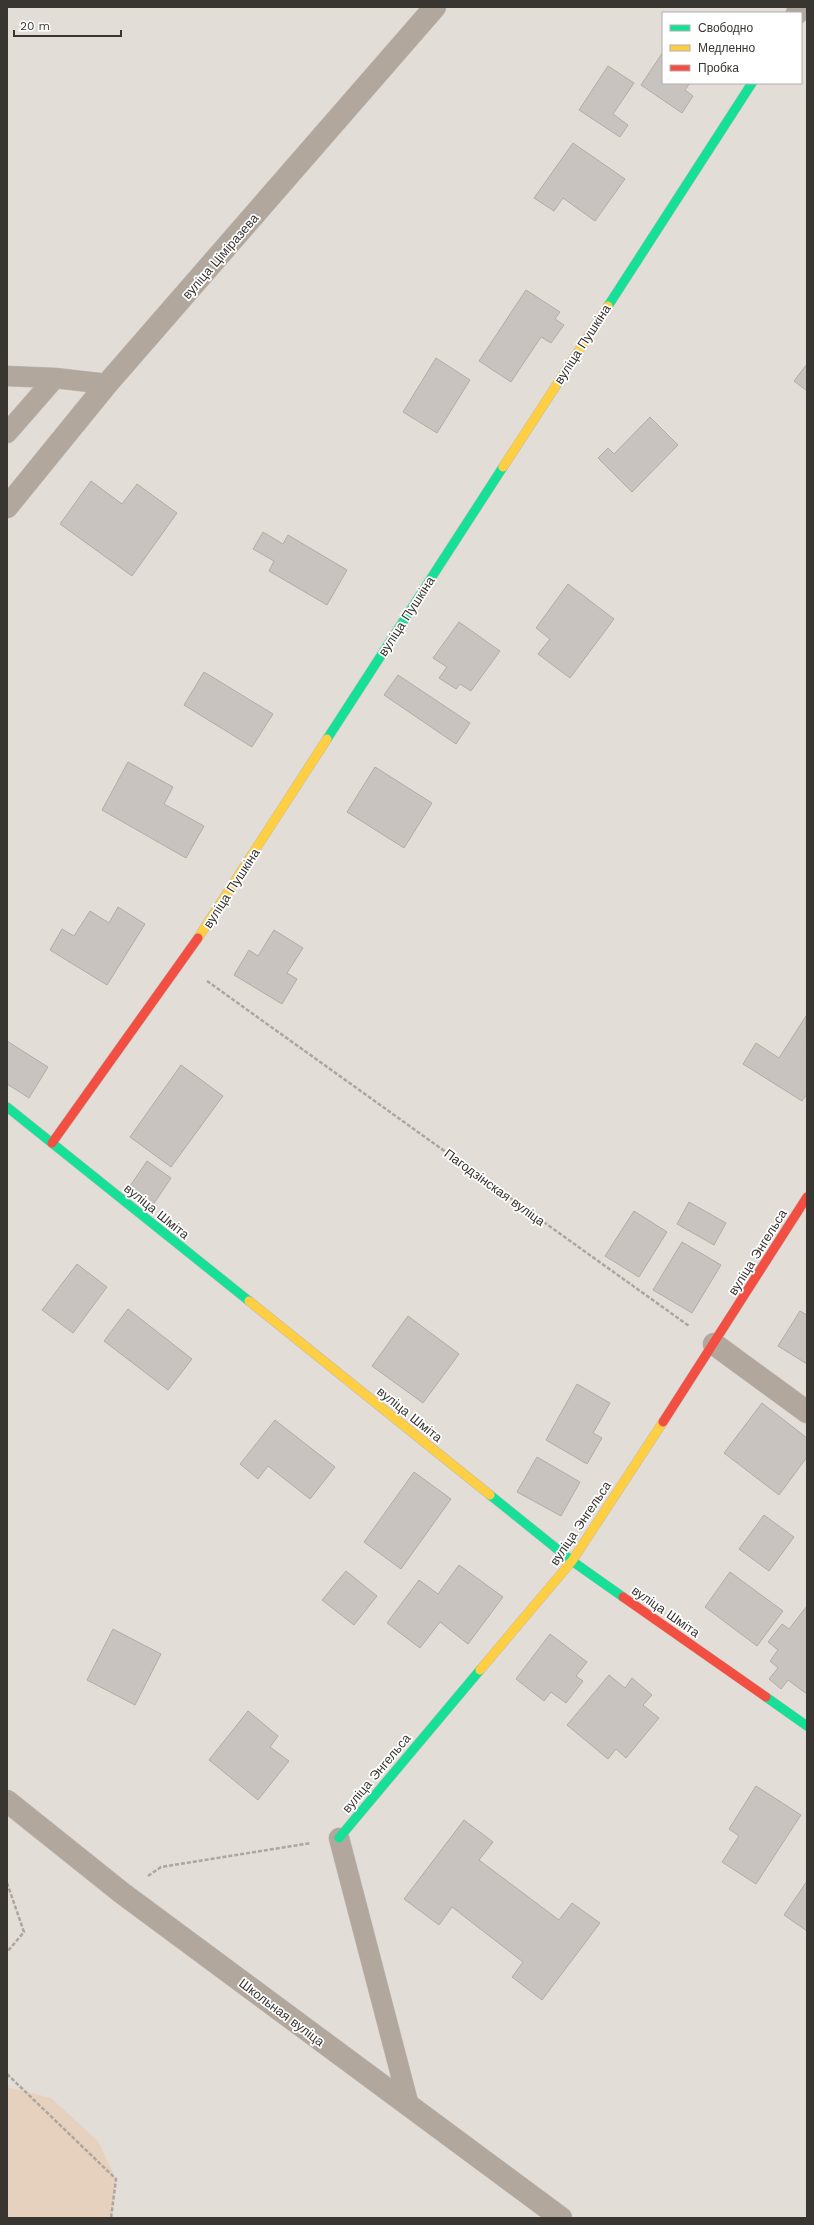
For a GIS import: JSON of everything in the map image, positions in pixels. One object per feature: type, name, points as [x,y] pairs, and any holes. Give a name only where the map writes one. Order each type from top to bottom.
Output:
[{"type":"street","name":"вуліца Ціміразева","points":[[7,507],[107,384],[435,7]]},
{"type":"street","name":"вуліца Пушкіна","points":[[52,1143],[182,963],[751,84]]},
{"type":"street","name":"вуліца Шміта","points":[[7,1107],[572,1561],[807,1726]]},
{"type":"street","name":"вуліца Энгельса","points":[[339,1838],[572,1561],[714,1344],[807,1197]]},
{"type":"street","points":[[714,1344],[807,1412]]},
{"type":"street","name":"Школьная вуліца","points":[[7,1801],[122,1893],[561,2218]]},
{"type":"lane","points":[[7,376],[55,378],[107,384]]},
{"type":"lane","points":[[7,433],[55,378]]},
{"type":"lane","points":[[339,1838],[409,2106]]},
{"type":"path","name":"Пагодзінская вуліца","points":[[182,963],[714,1344]]},
{"type":"path","points":[[122,1893],[161,1867],[339,1838]]},
{"type":"path","points":[[7,1883],[24,1932],[7,1952]]},
{"type":"path","points":[[7,2074],[116,2179],[111,2218]]},
{"type":"shaded area","points":[[7,2087],[51,2098],[98,2141],[116,2179],[111,2218],[7,2218]]},
{"type":"building","points":[[662,54],[662,84],[689,84],[685,90],[693,96],[682,113],[641,85]]},
{"type":"building","points":[[608,66],[634,83],[613,114],[628,125],[620,137],[579,110]]},
{"type":"building","points":[[573,143],[625,179],[595,221],[563,198],[554,211],[534,198]]},
{"type":"building","points":[[526,290],[560,312],[555,319],[564,325],[551,343],[541,337],[511,382],[479,361]]},
{"type":"building","points":[[436,358],[470,380],[437,433],[403,412]]},
{"type":"building","points":[[807,364],[807,391],[794,381]]},
{"type":"building","points":[[650,417],[678,445],[632,492],[598,458],[608,448],[614,454]]},
{"type":"building","points":[[91,481],[122,504],[137,484],[177,513],[132,576],[60,524]]},
{"type":"building","points":[[263,532],[283,544],[288,535],[347,570],[327,605],[269,571],[274,561],[253,549]]},
{"type":"building","points":[[568,584],[614,619],[570,678],[538,654],[550,639],[536,628]]},
{"type":"building","points":[[459,622],[500,651],[471,691],[460,684],[456,689],[439,678],[447,667],[433,658]]},
{"type":"building","points":[[204,672],[273,714],[252,747],[184,705]]},
{"type":"building","points":[[398,675],[470,723],[456,744],[384,695]]},
{"type":"building","points":[[128,762],[173,787],[164,804],[204,826],[186,858],[102,810]]},
{"type":"building","points":[[375,767],[432,803],[404,848],[347,812]]},
{"type":"building","points":[[118,907],[145,924],[107,985],[50,950],[62,929],[74,936],[90,911],[109,923]]},
{"type":"building","points":[[274,930],[303,948],[287,973],[297,979],[282,1004],[234,975],[249,950],[258,956]]},
{"type":"building","points":[[806,1016],[807,1094],[802,1101],[743,1064],[756,1043],[779,1058]]},
{"type":"building","points":[[7,1041],[48,1067],[29,1098],[7,1084]]},
{"type":"building","points":[[181,1065],[223,1096],[171,1167],[130,1137]]},
{"type":"building","points":[[147,1161],[171,1178],[153,1205],[128,1189]]},
{"type":"building","points":[[689,1202],[726,1223],[714,1245],[677,1224]]},
{"type":"building","points":[[634,1211],[667,1232],[639,1277],[605,1256]]},
{"type":"building","points":[[682,1242],[721,1265],[692,1313],[653,1290]]},
{"type":"building","points":[[77,1264],[107,1287],[73,1333],[42,1310]]},
{"type":"building","points":[[128,1309],[192,1359],[168,1390],[104,1341]]},
{"type":"building","points":[[800,1311],[807,1315],[807,1364],[778,1346]]},
{"type":"building","points":[[408,1316],[459,1354],[423,1403],[372,1366]]},
{"type":"building","points":[[577,1384],[610,1403],[593,1433],[602,1438],[587,1464],[546,1440]]},
{"type":"building","points":[[762,1403],[807,1438],[807,1457],[779,1495],[724,1453]]},
{"type":"building","points":[[275,1420],[335,1467],[310,1499],[268,1466],[258,1479],[240,1464]]},
{"type":"building","points":[[537,1457],[580,1482],[561,1516],[517,1492]]},
{"type":"building","points":[[414,1472],[451,1499],[401,1569],[364,1542]]},
{"type":"building","points":[[764,1515],[794,1537],[769,1571],[739,1549]]},
{"type":"building","points":[[459,1565],[503,1597],[468,1644],[440,1622],[420,1648],[387,1623],[419,1580],[438,1594]]},
{"type":"building","points":[[346,1571],[377,1596],[354,1625],[322,1600]]},
{"type":"building","points":[[730,1572],[783,1611],[757,1646],[705,1607]]},
{"type":"building","points":[[807,1606],[807,1694],[788,1680],[781,1689],[769,1679],[778,1668],[770,1661],[778,1650],[768,1642],[782,1624],[789,1629]]},
{"type":"building","points":[[113,1629],[161,1654],[135,1705],[87,1680]]},
{"type":"building","points":[[550,1634],[587,1662],[576,1676],[583,1681],[566,1703],[551,1692],[544,1701],[516,1679]]},
{"type":"building","points":[[609,1675],[625,1688],[632,1678],[652,1695],[643,1705],[659,1718],[626,1758],[616,1749],[608,1759],[567,1725]]},
{"type":"building","points":[[248,1711],[278,1736],[270,1747],[289,1761],[258,1800],[209,1760]]},
{"type":"building","points":[[756,1786],[801,1815],[756,1884],[722,1862],[739,1836],[729,1829]]},
{"type":"building","points":[[464,1820],[493,1842],[479,1860],[559,1920],[572,1903],[600,1923],[542,2000],[512,1977],[523,1962],[452,1907],[439,1925],[404,1899]]},
{"type":"building","points":[[807,1881],[807,1931],[784,1915]]},
{"type":"traffic: fast","points":[[608,306],[751,84]]},
{"type":"traffic: fast","points":[[327,739],[503,467]]},
{"type":"traffic: fast","points":[[7,1107],[249,1301]]},
{"type":"traffic: fast","points":[[490,1495],[572,1561],[623,1597]]},
{"type":"traffic: fast","points":[[339,1838],[480,1670]]},
{"type":"traffic: fast","points":[[766,1697],[807,1726]]},
{"type":"traffic: slow","points":[[503,467],[608,306]]},
{"type":"traffic: slow","points":[[198,938],[327,739]]},
{"type":"traffic: slow","points":[[249,1301],[490,1495]]},
{"type":"traffic: slow","points":[[480,1670],[572,1561],[663,1422]]},
{"type":"traffic: jam","points":[[52,1143],[198,938]]},
{"type":"traffic: jam","points":[[663,1422],[807,1197]]},
{"type":"traffic: jam","points":[[623,1597],[766,1697]]}]
